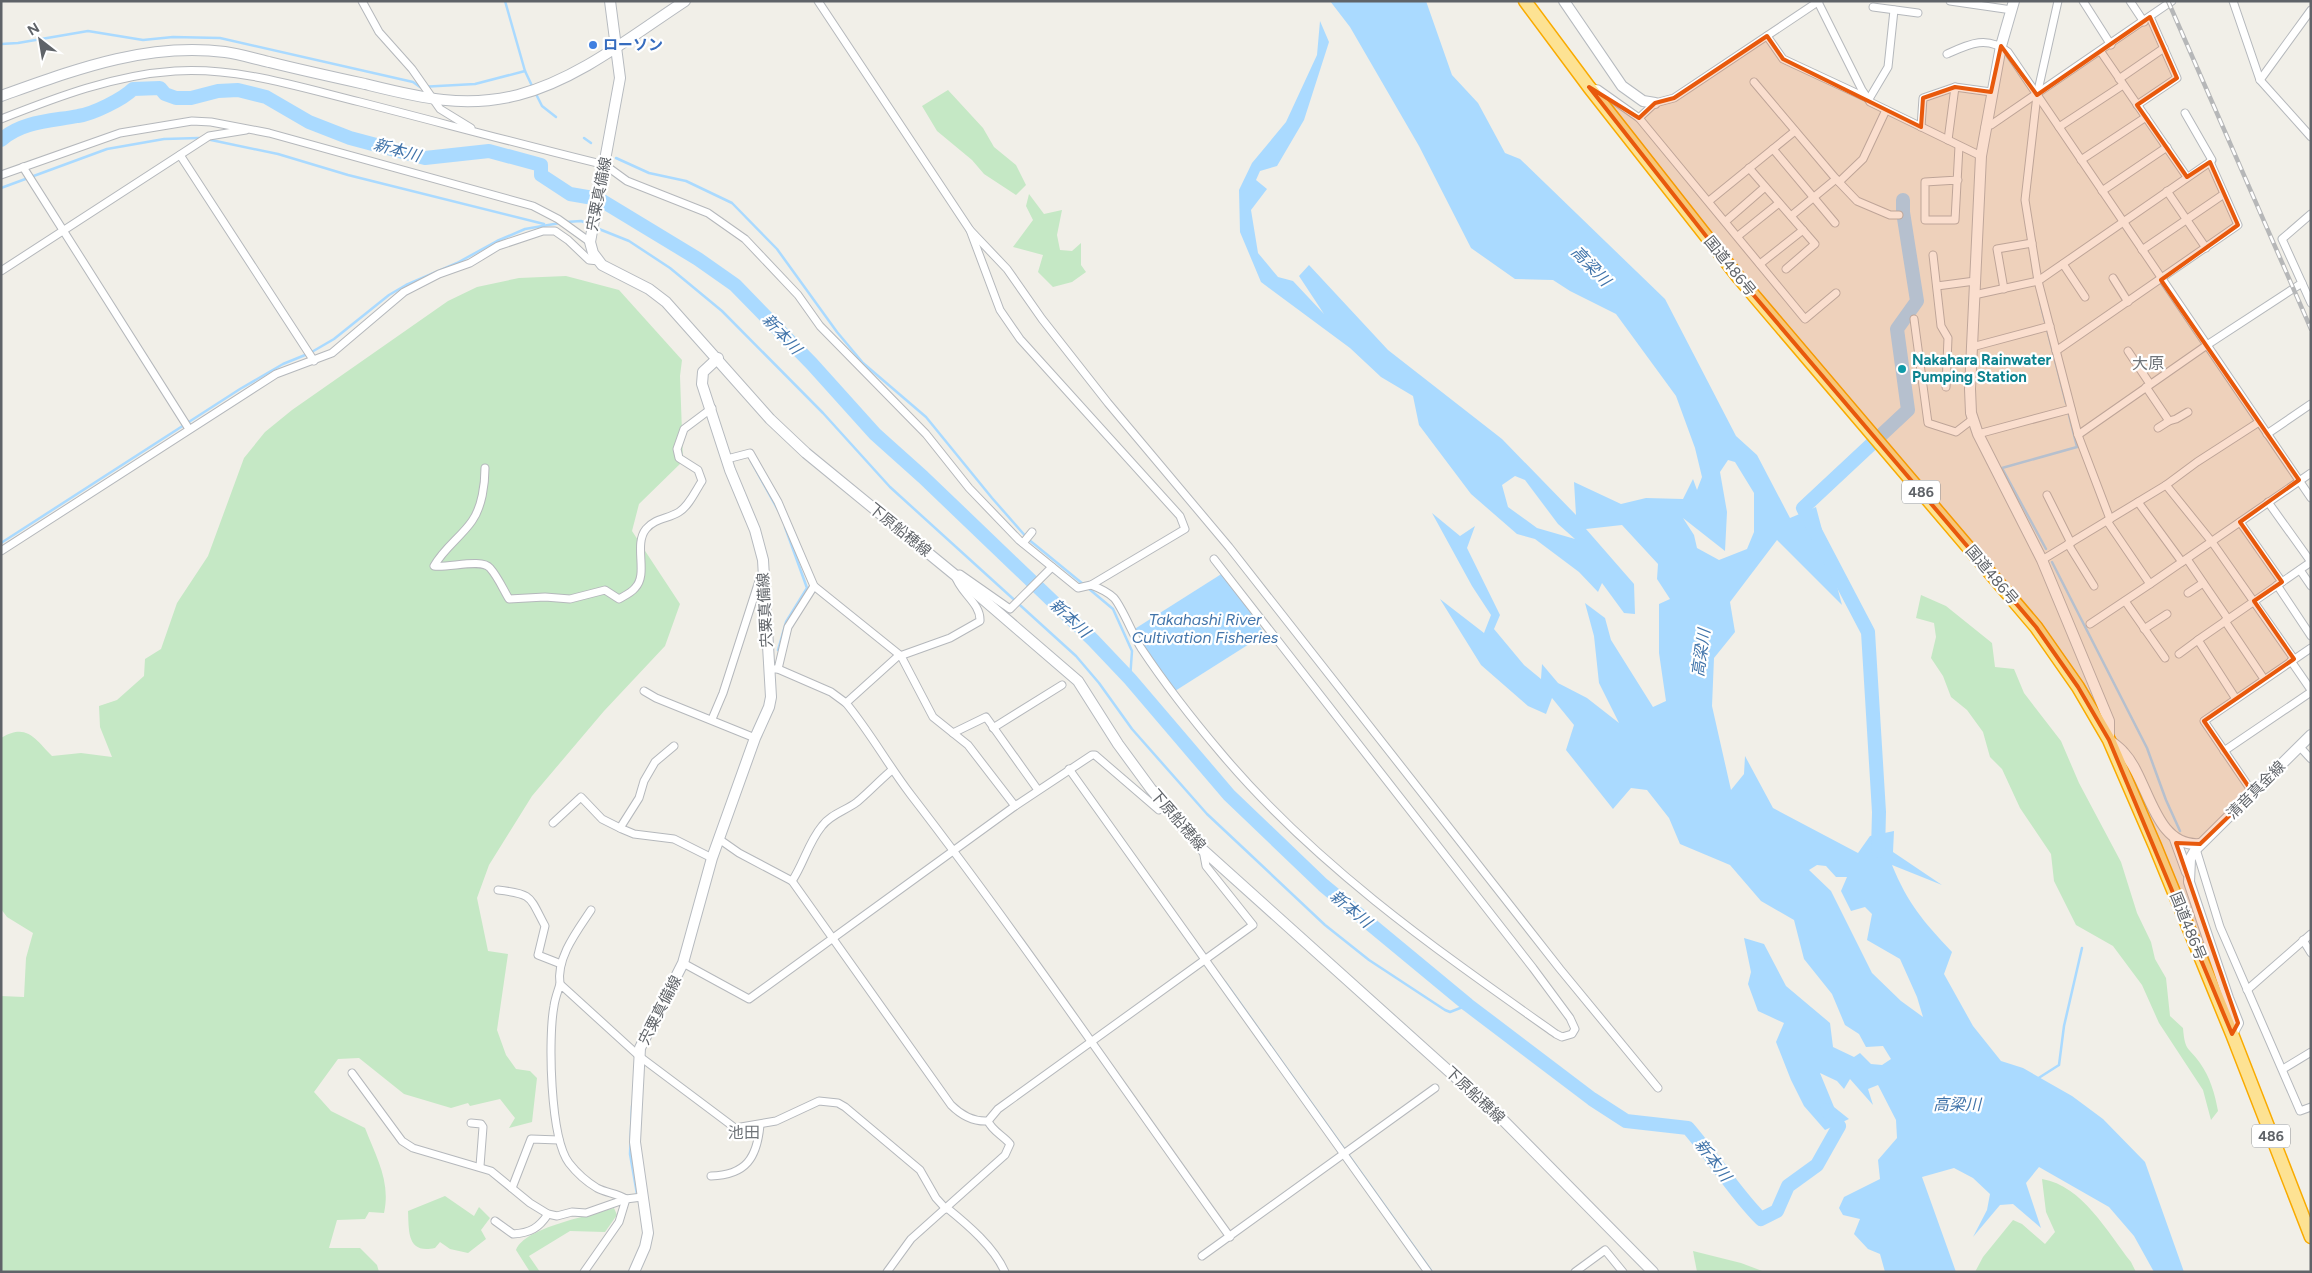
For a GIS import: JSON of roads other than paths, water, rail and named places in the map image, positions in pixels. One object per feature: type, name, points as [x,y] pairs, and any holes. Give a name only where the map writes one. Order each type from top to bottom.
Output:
[{"type":"highway","name":"国道486号","points":[[1525,1],[1589,87],[1739,278],[2036,627],[2078,687],[2109,740],[2155,846],[2232,1034],[2311,1237]]},
{"type":"main road","name":"宍粟真備線","points":[[599,261],[590,236],[620,78],[610,1]]},
{"type":"main road","points":[[1,96],[89,65],[136,53],[184,49],[226,52],[433,100],[472,101],[517,95],[558,80],[617,46],[686,1]]},
{"type":"main road","points":[[1564,1],[1622,86],[1643,101],[1654,103]]},
{"type":"main road","points":[[2013,6],[2001,46],[1991,92],[1981,156],[1970,389],[1973,419],[1978,434],[2042,560],[2109,721],[2125,753],[2162,823],[2175,839],[2183,844],[2198,847]]},
{"type":"main road","points":[[599,261],[666,302],[718,358]]},
{"type":"main road","name":"宍粟真備線","points":[[634,1272],[645,1247],[648,1233],[635,1142],[639,1056],[644,1041],[683,963],[709,857],[719,839],[755,738],[769,707],[773,669],[763,560],[756,530],[727,459],[712,408],[702,384],[702,372],[718,358]]},
{"type":"main road","name":"下原船穂線","points":[[718,358],[770,419],[806,453],[955,575],[1078,681],[1118,744],[1166,808],[1203,850],[1502,1119],[1653,1272]]},
{"type":"main road","points":[[2109,721],[2109,740],[2125,753]]},
{"type":"main road","name":"清音真金線","points":[[2188,875],[2190,859],[2198,847],[2311,735]]},
{"type":"main road","points":[[2175,839],[2238,1023],[2232,1034]]},
{"type":"street","points":[[362,1],[379,32],[412,69],[440,109],[479,132]]},
{"type":"street","points":[[818,1],[970,230],[1007,269],[1042,319],[1108,403],[1229,547],[1515,912],[1658,1088]]},
{"type":"street","points":[[1950,1],[2013,6]]},
{"type":"street","points":[[2058,1],[2037,95],[2025,200],[2030,243],[2036,281],[2047,326],[2056,351],[2069,410],[2109,520],[2150,584]]},
{"type":"street","points":[[2083,1],[2111,45]]},
{"type":"street","points":[[2130,1],[2144,22]]},
{"type":"street","points":[[1985,127],[1991,126],[2101,52],[2172,1]]},
{"type":"street","points":[[2233,1],[2260,80],[2311,137]]},
{"type":"street","points":[[1639,118],[1654,103],[1674,98],[1818,2],[1862,90],[1869,99]]},
{"type":"street","points":[[1873,7],[1918,13]]},
{"type":"street","points":[[1869,99],[1888,68],[1894,10]]},
{"type":"street","points":[[2260,80],[2311,10]]},
{"type":"street","points":[[2137,105],[2177,78],[2150,17]]},
{"type":"street","points":[[1767,36],[1783,59],[1869,99],[1886,110],[1981,156]]},
{"type":"street","points":[[1947,54],[1975,41],[2001,46],[2008,52],[2311,498]]},
{"type":"street","points":[[2059,128],[2164,48]]},
{"type":"street","points":[[2101,52],[2187,177]]},
{"type":"street","points":[[1,120],[92,86],[154,74],[211,70],[262,78],[479,132],[604,168],[627,181],[708,213],[744,239],[798,295],[820,326],[926,434],[969,488],[1027,538],[1052,567],[1078,588],[1091,585],[1185,529],[1180,516],[1020,339],[1000,310],[970,230]]},
{"type":"street","points":[[1754,82],[1794,131],[1857,201],[1890,215],[1899,215]]},
{"type":"street","points":[[1589,87],[1598,89],[1639,118],[1726,220],[1805,318],[1836,293]]},
{"type":"street","points":[[1948,140],[1955,88]]},
{"type":"street","points":[[1921,126],[1923,98],[1955,88],[1991,92]]},
{"type":"street","points":[[1791,216],[1838,181],[1863,159],[1886,110]]},
{"type":"street","points":[[2056,351],[2238,226],[2210,162],[2212,160],[2185,113]]},
{"type":"street","points":[[2081,160],[2146,117]]},
{"type":"street","points":[[1,175],[98,140],[146,128],[192,122],[211,122],[252,129],[533,206],[590,236]]},
{"type":"street","points":[[1,271],[209,136],[252,129]]},
{"type":"street","points":[[1709,201],[1794,131]]},
{"type":"street","points":[[1958,180],[1925,182],[1925,220],[1956,220],[1960,146]]},
{"type":"street","points":[[2102,190],[2167,147]]},
{"type":"street","points":[[1773,149],[1835,223]]},
{"type":"street","points":[[180,155],[314,361]]},
{"type":"street","points":[[1974,295],[2036,281],[2210,162]]},
{"type":"street","points":[[23,167],[189,429]]},
{"type":"street","points":[[1749,168],[1815,244],[1786,269]]},
{"type":"street","points":[[1726,220],[1765,187]]},
{"type":"street","points":[[2168,191],[2206,248]]},
{"type":"street","points":[[2142,250],[2224,194]]},
{"type":"street","points":[[1738,236],[1779,203]]},
{"type":"street","points":[[2311,214],[2282,239],[2311,303]]},
{"type":"street","points":[[1760,264],[1803,230]]},
{"type":"street","points":[[1,551],[276,374],[332,353],[404,292],[440,274],[470,263],[498,246],[543,231],[555,231],[568,240],[589,260],[599,261]]},
{"type":"street","points":[[2004,288],[1997,249],[2030,243]]},
{"type":"street","points":[[1933,255],[1941,326],[1948,338],[1946,387]]},
{"type":"street","points":[[2063,264],[2085,297]]},
{"type":"street","points":[[2113,278],[2128,302]]},
{"type":"street","points":[[1937,286],[1975,281]]},
{"type":"street","points":[[2078,435],[2207,345],[2302,282]]},
{"type":"street","points":[[1914,319],[1928,422],[1956,432],[1973,419]]},
{"type":"street","points":[[1972,347],[2047,326]]},
{"type":"street","points":[[2128,351],[2169,421]]},
{"type":"street","points":[[2268,434],[2311,404]]},
{"type":"street","points":[[485,468],[480,504],[472,521],[442,552],[434,566],[446,568],[478,562],[484,564],[490,567],[509,599],[545,597],[570,600],[605,590],[619,598],[635,589],[639,582],[640,551],[642,536],[646,529],[657,520],[682,510],[702,481],[698,470],[679,458],[677,449],[684,428],[712,408]]},
{"type":"street","points":[[1978,434],[2069,410]]},
{"type":"street","points":[[2158,428],[2188,412]]},
{"type":"street","points":[[2042,560],[2166,485],[2197,462],[2259,422]]},
{"type":"street","points":[[727,459],[750,453],[778,502],[814,586],[901,656],[928,710],[968,745],[985,764],[1015,806]]},
{"type":"street","points":[[2090,624],[2311,473]]},
{"type":"street","points":[[2166,485],[2212,542],[2254,601],[2311,691],[2224,751]]},
{"type":"street","points":[[2047,495],[2070,543],[2094,586]]},
{"type":"street","points":[[2138,502],[2184,561],[2203,582],[2264,679]]},
{"type":"street","points":[[2178,654],[2311,562],[2268,502]]},
{"type":"street","points":[[2240,522],[2311,636]]},
{"type":"street","points":[[1091,585],[1115,599],[1142,649],[1185,708],[1248,784],[1293,828],[1381,907],[1435,949],[1556,1034],[1562,1037],[1572,1034],[1575,1030],[1570,1018],[1533,968],[1214,558]]},
{"type":"street","points":[[846,703],[890,663],[901,656],[950,638],[980,621],[980,614],[957,583],[955,575],[960,574],[1010,609],[1052,567]]},
{"type":"street","points":[[2300,570],[2311,586]]},
{"type":"street","points":[[712,719],[723,693],[759,581],[764,577]]},
{"type":"street","points":[[2188,593],[2203,582]]},
{"type":"street","points":[[814,586],[788,627],[773,669],[830,692],[846,703],[860,719],[892,770],[955,852],[1230,1237]]},
{"type":"street","points":[[2125,601],[2165,658]]},
{"type":"street","points":[[2144,629],[2167,614]]},
{"type":"street","points":[[2198,640],[2236,699]]},
{"type":"street","points":[[2253,793],[2204,721],[2311,648]]},
{"type":"street","points":[[993,728],[1062,685]]},
{"type":"street","points":[[644,691],[656,698],[712,719],[755,738]]},
{"type":"street","points":[[953,733],[986,717],[1038,790]]},
{"type":"street","points":[[620,828],[639,798],[644,781],[655,762],[674,746]]},
{"type":"street","points":[[2299,746],[2311,759]]},
{"type":"street","points":[[683,963],[749,999],[955,852],[1015,806],[1069,769],[1095,755],[1159,810],[1166,808]]},
{"type":"street","points":[[1069,769],[1346,1152],[1428,1272]]},
{"type":"street","points":[[792,881],[802,866],[810,842],[823,824],[832,816],[858,801],[892,770]]},
{"type":"street","points":[[553,823],[581,797],[602,819],[620,828],[634,834],[674,839],[709,857]]},
{"type":"street","points":[[719,839],[739,853],[792,881],[951,1105],[970,1119],[988,1121]]},
{"type":"street","points":[[2198,847],[2220,928],[2300,1111],[2310,1110]]},
{"type":"street","points":[[988,1121],[998,1109],[1253,925],[1206,866],[1203,850]]},
{"type":"street","points":[[498,890],[524,893],[529,896],[545,926],[538,954],[562,964]]},
{"type":"street","points":[[591,910],[573,937],[558,972],[560,984],[554,1006],[551,1040],[552,1085],[561,1150],[578,1172],[597,1188],[626,1199]]},
{"type":"street","points":[[2247,990],[2311,934]]},
{"type":"street","points":[[2303,940],[2311,953]]},
{"type":"street","points":[[560,984],[639,1056],[727,1124],[735,1128],[776,1121],[819,1101],[846,1107],[920,1170],[936,1198],[962,1220],[1000,1260],[1005,1272]]},
{"type":"street","points":[[2283,1069],[2311,1052]]},
{"type":"street","points":[[352,1073],[402,1141],[413,1148],[480,1166],[491,1171],[548,1214],[557,1216],[572,1212],[586,1213],[626,1199],[642,1197]]},
{"type":"street","points":[[1202,1256],[1435,1088]]},
{"type":"street","points":[[887,1272],[911,1239],[1005,1155],[1010,1144],[1005,1137],[991,1127],[988,1121]]},
{"type":"street","points":[[471,1123],[481,1124],[483,1127],[480,1166]]},
{"type":"street","points":[[711,1176],[731,1174],[745,1166],[756,1150],[760,1125]]},
{"type":"street","points":[[512,1188],[531,1139],[559,1140]]},
{"type":"street","points":[[584,1272],[619,1222],[626,1199]]},
{"type":"street","points":[[496,1221],[513,1234],[521,1234],[535,1229],[548,1214]]},
{"type":"street","points":[[1575,1272],[1604,1250],[1623,1272]]},
{"type":"water","name":"高梁川","points":[[1330,1],[1426,1],[1452,75],[1478,103],[1505,153],[1520,159],[1665,299],[1736,436],[1757,455],[1790,518],[1816,507],[1842,605],[1777,540],[1730,602],[1735,632],[1714,658],[1712,706],[1731,790],[1744,774],[1745,756],[1773,808],[1858,853],[1870,836],[1894,831],[1893,852],[1942,885],[1892,865],[1904,891],[1917,912],[1952,952],[1944,974],[1973,1026],[2001,1061],[2023,1068],[2072,1096],[2103,1119],[2145,1162],[2184,1272],[2154,1272],[2134,1236],[2109,1207],[2039,1167],[2026,1183],[2041,1228],[2013,1204],[2000,1205],[1973,1237],[1987,1210],[1990,1194],[1973,1178],[1954,1168],[1922,1177],[1956,1272],[1885,1272],[1880,1254],[1868,1249],[1854,1234],[1860,1219],[1843,1215],[1839,1208],[1844,1197],[1880,1179],[1878,1160],[1897,1138],[1896,1120],[1878,1085],[1868,1089],[1873,1105],[1850,1079],[1844,1089],[1837,1081],[1820,1073],[1834,1107],[1849,1119],[1825,1130],[1804,1106],[1776,1042],[1784,1023],[1758,1011],[1748,984],[1751,972],[1744,938],[1764,944],[1786,986],[1830,1023],[1833,1047],[1854,1057],[1860,1053],[1871,1064],[1882,1065],[1891,1059],[1883,1046],[1866,1047],[1859,1034],[1845,1025],[1832,994],[1804,959],[1794,920],[1761,901],[1730,865],[1680,844],[1669,818],[1647,790],[1631,788],[1613,809],[1566,750],[1574,725],[1552,698],[1546,714],[1528,706],[1481,665],[1440,599],[1484,633],[1491,615],[1472,586],[1432,513],[1460,536],[1475,526],[1467,548],[1500,615],[1494,629],[1524,665],[1541,679],[1542,664],[1558,683],[1587,698],[1619,723],[1599,683],[1594,636],[1585,603],[1605,618],[1611,640],[1653,707],[1666,701],[1659,653],[1659,604],[1670,599],[1657,579],[1658,564],[1622,525],[1586,529],[1634,584],[1635,614],[1624,613],[1602,583],[1598,592],[1579,572],[1535,539],[1517,534],[1471,494],[1419,425],[1413,396],[1381,377],[1350,348],[1261,282],[1240,232],[1239,190],[1252,163],[1286,122],[1317,55],[1320,21],[1329,42],[1304,120],[1277,166],[1260,171],[1256,180],[1267,189],[1251,210],[1258,253],[1278,277],[1293,281],[1324,314],[1299,276],[1309,265],[1388,350],[1502,439],[1576,515],[1574,482],[1621,504],[1646,498],[1683,499],[1693,479],[1697,490],[1702,477],[1695,448],[1676,396],[1616,314],[1570,291],[1553,280],[1515,279],[1471,248],[1419,146],[1350,27]],"holes":[[[1728,460],[1735,462],[1754,493],[1754,532],[1747,549],[1719,560],[1697,548],[1694,535],[1683,518],[1725,551],[1727,512],[1720,472]],[[1515,476],[1525,480],[1558,524],[1575,539],[1537,528],[1508,507],[1502,485]],[[1817,865],[1826,866],[1836,877],[1847,877],[1841,891],[1851,911],[1865,907],[1872,914],[1867,940],[1900,959],[1917,997],[1923,1017],[1901,1001],[1872,973],[1831,891],[1809,870]]]},
{"type":"water","name":"Takahashi River Cultivation Fisheries","points":[[1223,573],[1265,634],[1175,691],[1133,630]]},
{"type":"waterway","points":[[505,1],[525,71],[533,88]]},
{"type":"waterway","points":[[1,44],[18,43],[88,31],[143,40],[173,37],[220,38],[413,82],[420,87],[475,84],[525,71]]},
{"type":"waterway","name":"新本川","points":[[1,140],[28,125],[92,112],[115,101],[133,89],[160,88],[165,94],[176,98],[191,98],[218,91],[238,90],[266,97],[309,122],[350,138],[425,158],[489,151],[541,165],[541,175],[570,194],[599,199],[698,259],[735,285],[812,364],[875,434],[923,477],[1093,640],[1130,679],[1229,795],[1323,885],[1468,1005],[1592,1099],[1626,1121],[1688,1128],[1742,1198],[1761,1219],[1777,1211],[1788,1186],[1817,1165],[1839,1126],[1827,1110]]},
{"type":"waterway","points":[[535,92],[542,106],[556,117]]},
{"type":"waterway","points":[[1,188],[107,149],[164,139],[199,138]]},
{"type":"waterway","points":[[584,138],[591,143]]},
{"type":"waterway","points":[[211,140],[278,154],[348,175],[544,224]]},
{"type":"waterway","points":[[616,158],[649,173],[686,181],[732,203],[777,249],[837,332],[863,363],[926,417],[1028,539],[1083,584]]},
{"type":"waterway","points":[[1878,851],[1879,812],[1868,632],[1803,508],[1908,410],[1897,329],[1917,301],[1903,212],[1903,200]]},
{"type":"waterway","points":[[566,222],[581,221],[589,224]]},
{"type":"waterway","points":[[1,543],[240,389],[283,364],[310,353],[334,339],[389,295],[406,285],[457,263],[497,241],[525,229],[560,223]]},
{"type":"waterway","points":[[594,227],[629,241],[670,268],[722,311],[823,413],[890,487],[1076,656],[1099,683],[1132,729],[1207,814],[1325,925],[1369,960],[1445,1010],[1450,1012],[1468,1005]]},
{"type":"waterway","points":[[2040,302],[2066,403]]},
{"type":"waterway","points":[[2046,549],[2002,468],[2077,447],[2068,411]]},
{"type":"waterway","points":[[751,461],[778,510]]},
{"type":"waterway","points":[[778,650],[786,622],[807,588],[785,527]]},
{"type":"waterway","points":[[2052,562],[2147,748],[2166,800],[2180,831]]},
{"type":"waterway","points":[[1088,588],[1113,609],[1132,651],[1130,679]]},
{"type":"waterway","points":[[2037,1079],[2059,1065],[2064,1026],[2082,948]]},
{"type":"waterway","points":[[1225,982],[1432,1272]]},
{"type":"waterway","points":[[632,1106],[630,1154],[637,1194]]},
{"type":"railway","points":[[2168,1],[2311,329]]},
{"type":"place","name":"ローソン","points":[[593,45]]},
{"type":"place","name":"Nakahara Rainwater Pumping Station","points":[[1902,369]]},
{"type":"district","name":"大原","points":[[2148,363]]},
{"type":"district","name":"池田","points":[[744,1132]]}]
